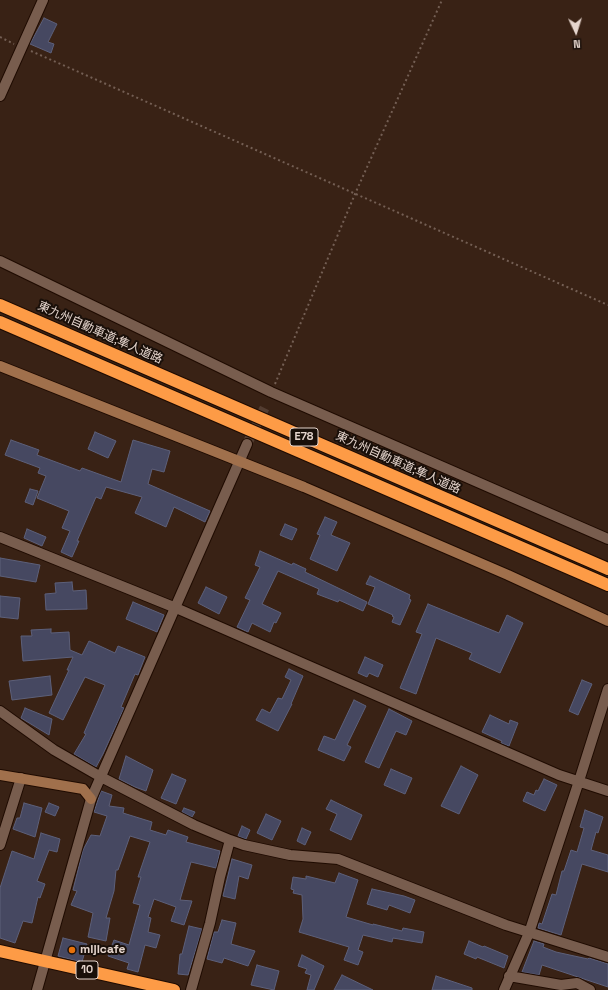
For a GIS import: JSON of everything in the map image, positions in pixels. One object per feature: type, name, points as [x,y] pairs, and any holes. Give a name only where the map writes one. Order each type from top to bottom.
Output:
[{"type":"highway","name":"東九州自動車道;隼人道路","points":[[0,305],[608,569]]},
{"type":"highway","name":"E78","points":[[0,322],[608,585]]},
{"type":"highway","name":"10","points":[[0,951],[174,990]]},
{"type":"street","points":[[0,96],[43,0]]},
{"type":"street","points":[[0,261],[271,392],[608,539]]},
{"type":"street","points":[[0,366],[304,487],[608,621]]},
{"type":"street","points":[[37,990],[91,798],[247,444]]},
{"type":"street","points":[[0,537],[176,608],[559,775],[608,791]]},
{"type":"street","points":[[504,990],[528,933],[608,689]]},
{"type":"street","points":[[0,711],[54,750],[101,777],[194,825],[230,840],[244,845],[290,855],[338,859],[528,933],[608,957]]},
{"type":"street","points":[[0,775],[83,789],[91,798]]},
{"type":"street","points":[[0,845],[21,778]]},
{"type":"street","points":[[191,990],[210,924],[230,840]]},
{"type":"street","points":[[509,976],[561,985],[577,983],[590,990]]},
{"type":"path","points":[[271,392],[355,194],[442,0]]},
{"type":"path","points":[[0,38],[608,305]]},
{"type":"building","points":[[44,18],[57,24],[48,42],[54,44],[51,53],[30,44]]},
{"type":"building","points":[[95,432],[116,441],[108,458],[88,449]]},
{"type":"building","points":[[11,440],[39,450],[37,455],[80,471],[82,468],[121,482],[133,440],[170,451],[164,472],[152,469],[148,484],[210,511],[205,522],[174,507],[166,527],[135,513],[142,497],[106,487],[101,499],[96,497],[77,541],[79,541],[72,557],[61,552],[70,531],[62,528],[69,511],[37,498],[46,476],[38,473],[40,468],[5,455]]},
{"type":"building","points":[[30,489],[38,491],[33,505],[25,502]]},
{"type":"building","points":[[325,517],[337,522],[331,535],[350,543],[337,571],[310,559],[320,535],[317,534]]},
{"type":"building","points":[[285,524],[297,529],[292,540],[280,535]]},
{"type":"building","points":[[27,529],[46,537],[42,546],[24,538]]},
{"type":"building","points":[[260,551],[292,565],[293,563],[306,569],[305,572],[367,602],[363,611],[339,600],[338,602],[317,594],[319,589],[278,571],[262,604],[281,613],[276,623],[274,622],[270,632],[252,623],[248,632],[237,627],[250,600],[245,598],[260,567],[255,565]]},
{"type":"building","points":[[0,558],[40,565],[36,582],[0,576]]},
{"type":"building","points":[[370,576],[410,595],[409,599],[411,600],[400,625],[392,622],[394,617],[392,616],[393,615],[368,604],[375,587],[366,584]]},
{"type":"building","points":[[72,582],[73,591],[86,590],[87,609],[46,610],[45,594],[56,593],[55,583]]},
{"type":"building","points":[[206,587],[227,597],[219,614],[198,603]]},
{"type":"building","points":[[0,596],[20,598],[18,619],[0,617]]},
{"type":"building","points":[[133,602],[164,615],[157,632],[126,619]]},
{"type":"building","points":[[428,604],[499,633],[507,615],[523,623],[500,673],[469,659],[472,653],[436,638],[416,694],[400,688],[422,634],[416,632]]},
{"type":"building","points":[[51,629],[51,633],[69,632],[70,650],[82,655],[89,641],[115,653],[118,646],[145,657],[138,675],[135,674],[121,707],[124,708],[96,767],[74,754],[86,734],[84,733],[105,685],[85,677],[63,720],[49,713],[69,670],[67,670],[73,657],[23,661],[21,636],[32,636],[31,630]]},
{"type":"building","points":[[365,657],[383,665],[378,677],[369,673],[367,677],[358,673]]},
{"type":"building","points":[[289,669],[303,676],[292,704],[278,731],[256,720],[262,709],[270,713],[278,698],[282,699],[291,680],[285,677]]},
{"type":"building","points":[[50,676],[52,695],[12,700],[9,681]]},
{"type":"building","points":[[582,680],[592,684],[578,715],[569,711]]},
{"type":"building","points":[[354,700],[366,706],[347,745],[351,747],[344,761],[318,750],[324,736],[335,740]]},
{"type":"building","points":[[25,708],[52,719],[49,735],[21,718]]},
{"type":"building","points":[[389,709],[412,721],[406,735],[396,731],[379,768],[365,762]]},
{"type":"building","points":[[490,715],[509,724],[510,720],[518,723],[509,746],[501,743],[502,741],[482,732]]},
{"type":"building","points":[[126,756],[153,770],[146,791],[119,779]]},
{"type":"building","points":[[461,766],[478,775],[459,814],[441,806]]},
{"type":"building","points":[[391,769],[412,778],[405,794],[384,785]]},
{"type":"building","points":[[172,774],[186,780],[176,804],[161,798]]},
{"type":"building","points":[[544,779],[557,785],[545,811],[523,801],[527,792],[534,795],[536,790],[538,791]]},
{"type":"building","points":[[101,791],[112,795],[109,806],[124,808],[123,813],[152,822],[150,830],[166,835],[168,830],[188,837],[186,842],[220,851],[216,868],[191,862],[180,900],[192,901],[184,925],[171,921],[176,907],[154,899],[148,917],[151,918],[148,932],[160,935],[156,948],[145,945],[138,972],[127,969],[129,963],[108,956],[114,940],[129,945],[140,905],[133,903],[141,877],[138,877],[150,842],[130,836],[118,870],[116,870],[114,891],[106,918],[110,918],[106,941],[88,937],[93,913],[71,905],[77,891],[73,890],[83,850],[91,835],[100,836],[107,816],[94,812]]},
{"type":"building","points":[[331,800],[362,815],[351,840],[330,830],[337,814],[326,809]]},
{"type":"building","points":[[24,803],[42,808],[35,837],[13,829],[17,818],[20,818]]},
{"type":"building","points":[[49,803],[59,807],[55,816],[45,812]]},
{"type":"building","points":[[184,808],[195,812],[192,817],[182,812]]},
{"type":"building","points":[[585,810],[603,817],[598,833],[596,832],[591,850],[608,855],[608,872],[582,864],[561,935],[538,928],[539,923],[542,924],[552,894],[556,895],[562,871],[564,871],[571,850],[577,852],[584,828],[580,827]]},
{"type":"building","points":[[266,814],[281,821],[272,840],[257,833]]},
{"type":"building","points":[[242,826],[250,830],[246,839],[238,836]]},
{"type":"building","points":[[302,828],[311,832],[305,845],[297,841]]},
{"type":"building","points":[[41,833],[60,839],[57,852],[49,850],[37,881],[45,884],[40,898],[38,897],[32,923],[23,921],[15,943],[0,938],[0,888],[12,851],[34,859]]},
{"type":"building","points":[[232,859],[252,865],[248,879],[239,876],[235,899],[223,896]]},
{"type":"building","points":[[339,873],[358,880],[346,917],[373,925],[402,931],[403,928],[424,932],[422,943],[393,938],[392,942],[363,935],[358,950],[363,952],[358,965],[344,960],[349,947],[299,932],[303,919],[302,895],[293,893],[294,890],[291,889],[293,877],[306,879],[306,876],[335,883]]},
{"type":"building","points":[[372,889],[415,900],[410,913],[389,905],[387,910],[367,904]]},
{"type":"building","points":[[222,920],[236,923],[231,944],[255,951],[248,966],[224,958],[222,963],[207,959],[214,932],[218,932]]},
{"type":"building","points":[[189,926],[202,929],[188,975],[178,974],[180,954],[182,954]]},
{"type":"building","name":"mijicafe","points":[[63,938],[87,944],[82,962],[58,956]]},
{"type":"building","points":[[469,941],[508,956],[504,968],[477,957],[476,959],[464,954]]},
{"type":"building","points":[[534,941],[544,944],[543,947],[556,952],[589,958],[608,964],[608,987],[542,965],[539,975],[522,972]]},
{"type":"building","points":[[302,955],[324,966],[314,990],[307,990],[311,975],[305,973],[307,969],[298,966]]},
{"type":"building","points":[[257,965],[279,971],[274,990],[251,985]]},
{"type":"building","points":[[342,975],[373,990],[334,990]]},
{"type":"building","points":[[436,976],[472,988],[472,990],[432,990]]},
{"type":"tunnel","points":[[247,444],[266,405]]},
{"type":"place","name":"mijicafe","points":[[72,950]]}]
